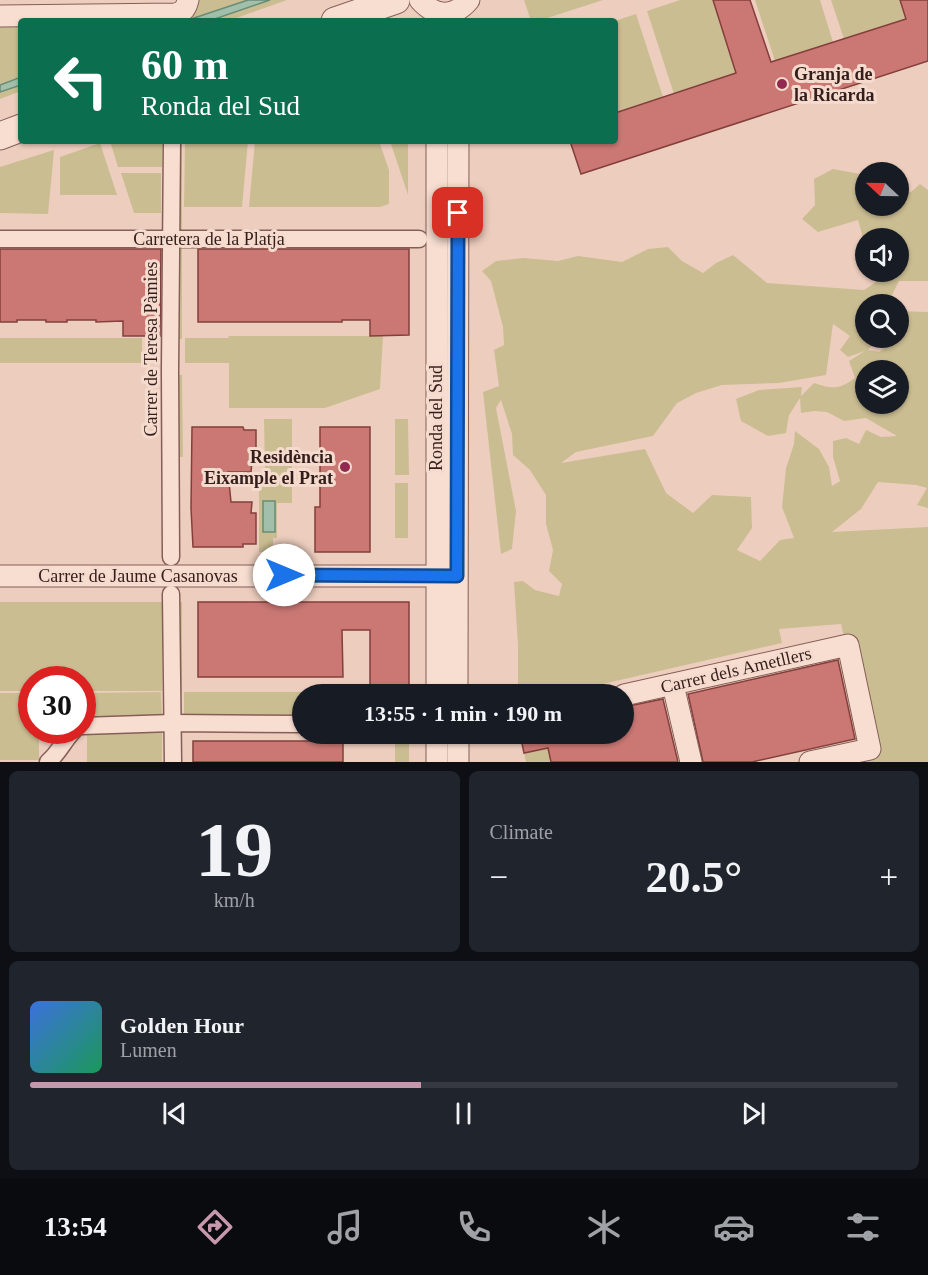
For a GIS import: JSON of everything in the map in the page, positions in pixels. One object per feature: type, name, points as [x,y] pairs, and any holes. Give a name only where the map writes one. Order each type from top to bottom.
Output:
[{"type":"street","points":[[344,18],[396,0]]},
{"type":"street","points":[[0,16],[69,8],[175,14],[181,13],[186,5]]},
{"type":"street","points":[[430,11],[449,13],[464,9]]},
{"type":"street","points":[[0,136],[18,129]]},
{"type":"street","name":"Carrer de Teresa Pàmies","points":[[171,557],[172,144]]},
{"type":"street","name":"Ronda del Sud","points":[[437,144],[447,576],[457,684]]},
{"type":"street","name":"Ronda del Sud","points":[[438,684],[447,576],[458,144]]},
{"type":"street","name":"Carretera de la Platja","points":[[0,239],[419,239]]},
{"type":"street","name":"Carrer de Jaume Casanovas","points":[[0,576],[447,576]]},
{"type":"street","points":[[171,594],[173,762]]},
{"type":"street","name":"Carrer dels Ametllers","points":[[634,693],[848,645],[870,749],[840,759]]},
{"type":"street","points":[[673,685],[691,762]]},
{"type":"street","points":[[96,726],[172,723],[292,724]]},
{"type":"street","points":[[48,762],[63,744]]},
{"type":"street","points":[[437,744],[438,762]]},
{"type":"street","points":[[458,744],[458,762]]},
{"type":"street","points":[[810,762],[840,759]]},
{"type":"shaded area","points":[[195,0],[248,0],[191,18]]},
{"type":"shaded area","points":[[248,0],[270,0],[218,18],[194,18]]},
{"type":"shaded area","points":[[270,0],[287,0],[236,18],[218,18]]},
{"type":"shaded area","points":[[524,0],[603,0],[547,18],[530,18]]},
{"type":"shaded area","points":[[680,0],[713,0],[736,73],[674,94],[647,11]]},
{"type":"shaded area","points":[[755,0],[820,0],[833,42],[775,61]]},
{"type":"shaded area","points":[[831,0],[900,0],[906,19],[844,39]]},
{"type":"shaded area","points":[[636,14],[663,97],[618,112],[618,20]]},
{"type":"shaded area","points":[[0,23],[18,23],[18,78],[0,85]]},
{"type":"shaded area","points":[[18,78],[18,86],[0,92],[0,85]]},
{"type":"shaded area","points":[[18,86],[18,92],[0,99],[0,92]]},
{"type":"shaded area","points":[[100,144],[117,195],[60,195],[60,157]]},
{"type":"shaded area","points":[[111,144],[162,144],[162,167],[118,167]]},
{"type":"shaded area","points":[[178,144],[182,144],[182,236],[177,236]]},
{"type":"shaded area","points":[[185,144],[248,144],[242,207],[184,207]]},
{"type":"shaded area","points":[[255,144],[380,144],[389,170],[389,204],[380,207],[249,207]]},
{"type":"shaded area","points":[[391,144],[408,144],[408,195]]},
{"type":"shaded area","points":[[54,150],[48,214],[0,213],[0,167]]},
{"type":"shaded area","points":[[833,169],[855,173],[855,216],[909,216],[909,191],[920,184],[928,190],[928,281],[909,281],[909,228],[860,228],[858,220],[818,232],[802,219],[815,205],[814,179]]},
{"type":"shaded area","points":[[121,173],[161,173],[161,213],[134,213]]},
{"type":"shaded area","points":[[178,247],[182,247],[182,339],[178,339]]},
{"type":"shaded area","points":[[668,247],[682,261],[703,273],[716,263],[733,255],[767,283],[864,290],[876,282],[898,282],[892,294],[855,294],[855,348],[870,348],[868,350],[879,352],[884,348],[909,348],[909,311],[928,312],[928,508],[917,505],[927,488],[878,482],[861,509],[832,532],[928,527],[928,762],[854,762],[872,757],[841,624],[779,629],[782,643],[603,684],[518,684],[514,582],[523,581],[535,590],[559,596],[562,584],[549,571],[553,550],[546,524],[546,495],[530,470],[513,455],[512,434],[501,400],[496,408],[516,511],[512,549],[501,554],[483,392],[499,386],[494,350],[504,345],[503,327],[491,281],[482,271],[496,261],[523,258],[558,261],[578,256],[622,262],[648,249]],"holes":[[[833,324],[850,336],[840,350],[848,357],[865,351],[849,361],[855,378],[844,385],[835,387],[814,383],[801,396],[802,387],[759,390],[736,399],[741,421],[768,436],[786,433],[789,415],[800,398],[801,413],[827,412],[844,421],[866,418],[897,436],[881,437],[866,430],[859,444],[846,438],[833,441],[833,457],[840,481],[832,486],[829,467],[819,449],[795,431],[794,444],[786,468],[782,507],[794,538],[780,540],[760,561],[737,550],[752,528],[751,497],[712,495],[693,513],[666,493],[645,449],[561,463],[576,452],[653,436],[677,403],[696,393],[722,385],[779,383],[826,375]]]},
{"type":"shaded area","points":[[229,336],[383,336],[380,389],[325,408],[229,408],[229,363],[185,363],[185,338],[228,338]]},
{"type":"shaded area","points":[[0,338],[142,338],[142,363],[0,363]]},
{"type":"shaded area","points":[[178,375],[182,375],[183,457],[178,457]]},
{"type":"shaded area","points":[[264,419],[292,419],[292,503],[277,503],[277,538],[273,538],[273,552],[259,552],[259,472],[265,472]]},
{"type":"shaded area","points":[[395,419],[408,419],[409,475],[395,475]]},
{"type":"shaded area","points":[[395,483],[408,483],[408,538],[395,538]]},
{"type":"shaded area","points":[[263,501],[275,501],[275,532],[263,532]]},
{"type":"shaded area","points":[[0,602],[162,602],[162,691],[96,691],[96,666],[18,666],[18,691],[0,691]]},
{"type":"shaded area","points":[[178,602],[182,602],[182,694],[178,694]]},
{"type":"shaded area","points":[[161,692],[162,717],[96,717],[96,693]]},
{"type":"shaded area","points":[[184,692],[292,692],[292,715],[184,715]]},
{"type":"shaded area","points":[[0,693],[18,693],[18,744],[39,744],[39,760],[0,760]]},
{"type":"shaded area","points":[[96,732],[162,732],[162,762],[87,762],[87,744],[96,744]]},
{"type":"shaded area","points":[[395,744],[409,744],[409,762],[395,762]]},
{"type":"shaded area","points":[[548,748],[551,762],[526,762],[524,753]]},
{"type":"building","name":"Granja de la Ricarda","points":[[713,0],[750,0],[771,62],[906,19],[900,0],[928,0],[928,61],[581,174],[571,144],[618,144],[618,112],[736,73]]},
{"type":"building","points":[[0,249],[161,249],[160,336],[123,336],[123,321],[17,320],[17,322],[0,322]]},
{"type":"building","points":[[198,249],[409,249],[409,335],[370,336],[370,320],[198,322]]},
{"type":"building","points":[[192,427],[243,427],[244,430],[256,430],[256,461],[252,461],[251,472],[228,472],[231,502],[252,502],[251,513],[256,513],[256,544],[243,544],[243,547],[193,547]]},
{"type":"building","name":"Residència Eixample el Prat","points":[[320,427],[370,427],[370,552],[315,552],[315,507],[320,507]]},
{"type":"building","points":[[198,602],[409,602],[409,684],[370,684],[370,630],[342,630],[343,677],[198,677]]},
{"type":"building","points":[[838,660],[855,739],[752,762],[703,762],[688,694]]},
{"type":"building","points":[[663,699],[678,762],[551,762],[548,748],[524,753],[522,744],[634,744],[634,705]]},
{"type":"building","points":[[193,741],[292,741],[292,744],[343,744],[343,762],[193,762]]},
{"type":"place","name":"Granja de la Ricarda","points":[[782,84]]},
{"type":"place","name":"Residència Eixample el Prat","points":[[345,467]]},
{"type":"route","points":[[284,575],[457,576],[458,213]]}]
